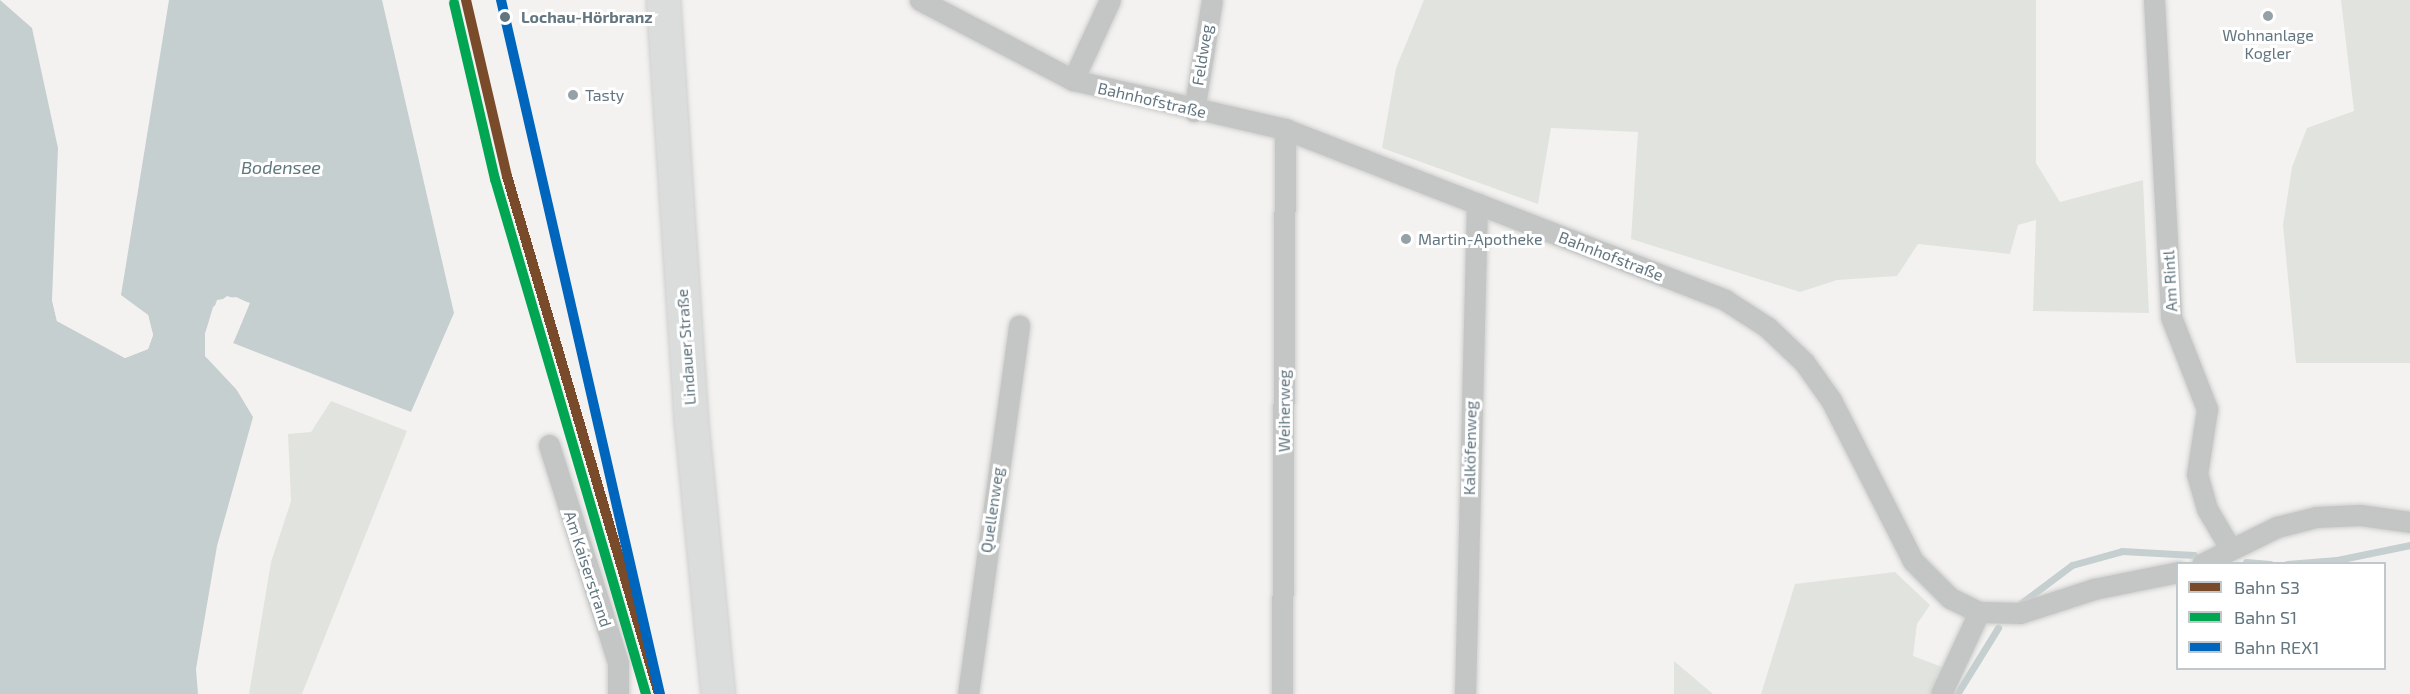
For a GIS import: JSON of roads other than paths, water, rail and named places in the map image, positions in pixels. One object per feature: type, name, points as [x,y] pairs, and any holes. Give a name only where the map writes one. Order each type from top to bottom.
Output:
[{"type":"main road","name":"Lindauer Straße","points":[[663,0],[691,411],[718,694]]},
{"type":"street","name":"Bahnhofstraße","points":[[920,0],[1073,80],[1194,111],[1285,129],[1725,300],[1782,339],[1831,400],[1913,561],[1950,597],[1979,612],[2020,613],[2094,589],[2176,572]]},
{"type":"street","points":[[1073,80],[1110,0]]},
{"type":"street","name":"Feldweg","points":[[1194,111],[1212,0]]},
{"type":"street","name":"Am Rintl","points":[[2154,0],[2171,317],[2206,409],[2197,474],[2207,509],[2230,548]]},
{"type":"street","name":"Weiherweg","points":[[1282,694],[1285,129]]},
{"type":"street","name":"Kalköfenweg","points":[[1465,694],[1477,203]]},
{"type":"street","name":"Quellenweg","points":[[968,694],[1019,326]]},
{"type":"street","name":"Am Kaiserstrand","points":[[549,446],[618,663],[618,694]]},
{"type":"street","points":[[2206,562],[2230,548],[2316,517],[2360,515],[2410,522]]},
{"type":"street","points":[[1941,694],[1979,612]]},
{"type":"water","name":"Bodensee","points":[[0,0],[32,28],[58,148],[52,300],[57,321],[125,358],[148,349],[153,335],[148,315],[121,295],[169,0],[382,0],[454,313],[411,412],[233,343],[249,303],[236,297],[217,300],[205,334],[205,356],[229,377],[253,417],[217,546],[196,669],[198,694],[0,694]]},
{"type":"waterway","points":[[2312,562],[2337,560],[2410,545]]},
{"type":"waterway","points":[[2020,604],[2072,565],[2122,551],[2194,555]]},
{"type":"waterway","points":[[1957,694],[1998,628]]},
{"type":"rail line","name":"S3","points":[[466,0],[507,176],[659,694]]},
{"type":"rail line","name":"REX1","points":[[501,0],[660,694]]},
{"type":"rail line","name":"S1","points":[[454,3],[495,179],[646,694]]},
{"type":"place","name":"Wohnanlage Kogler","points":[[2268,16]]},
{"type":"place","name":"Lochau-Hörbranz","points":[[505,17]]},
{"type":"place","name":"Tasty","points":[[573,95]]},
{"type":"place","name":"Martin-Apotheke","points":[[1406,239]]}]
